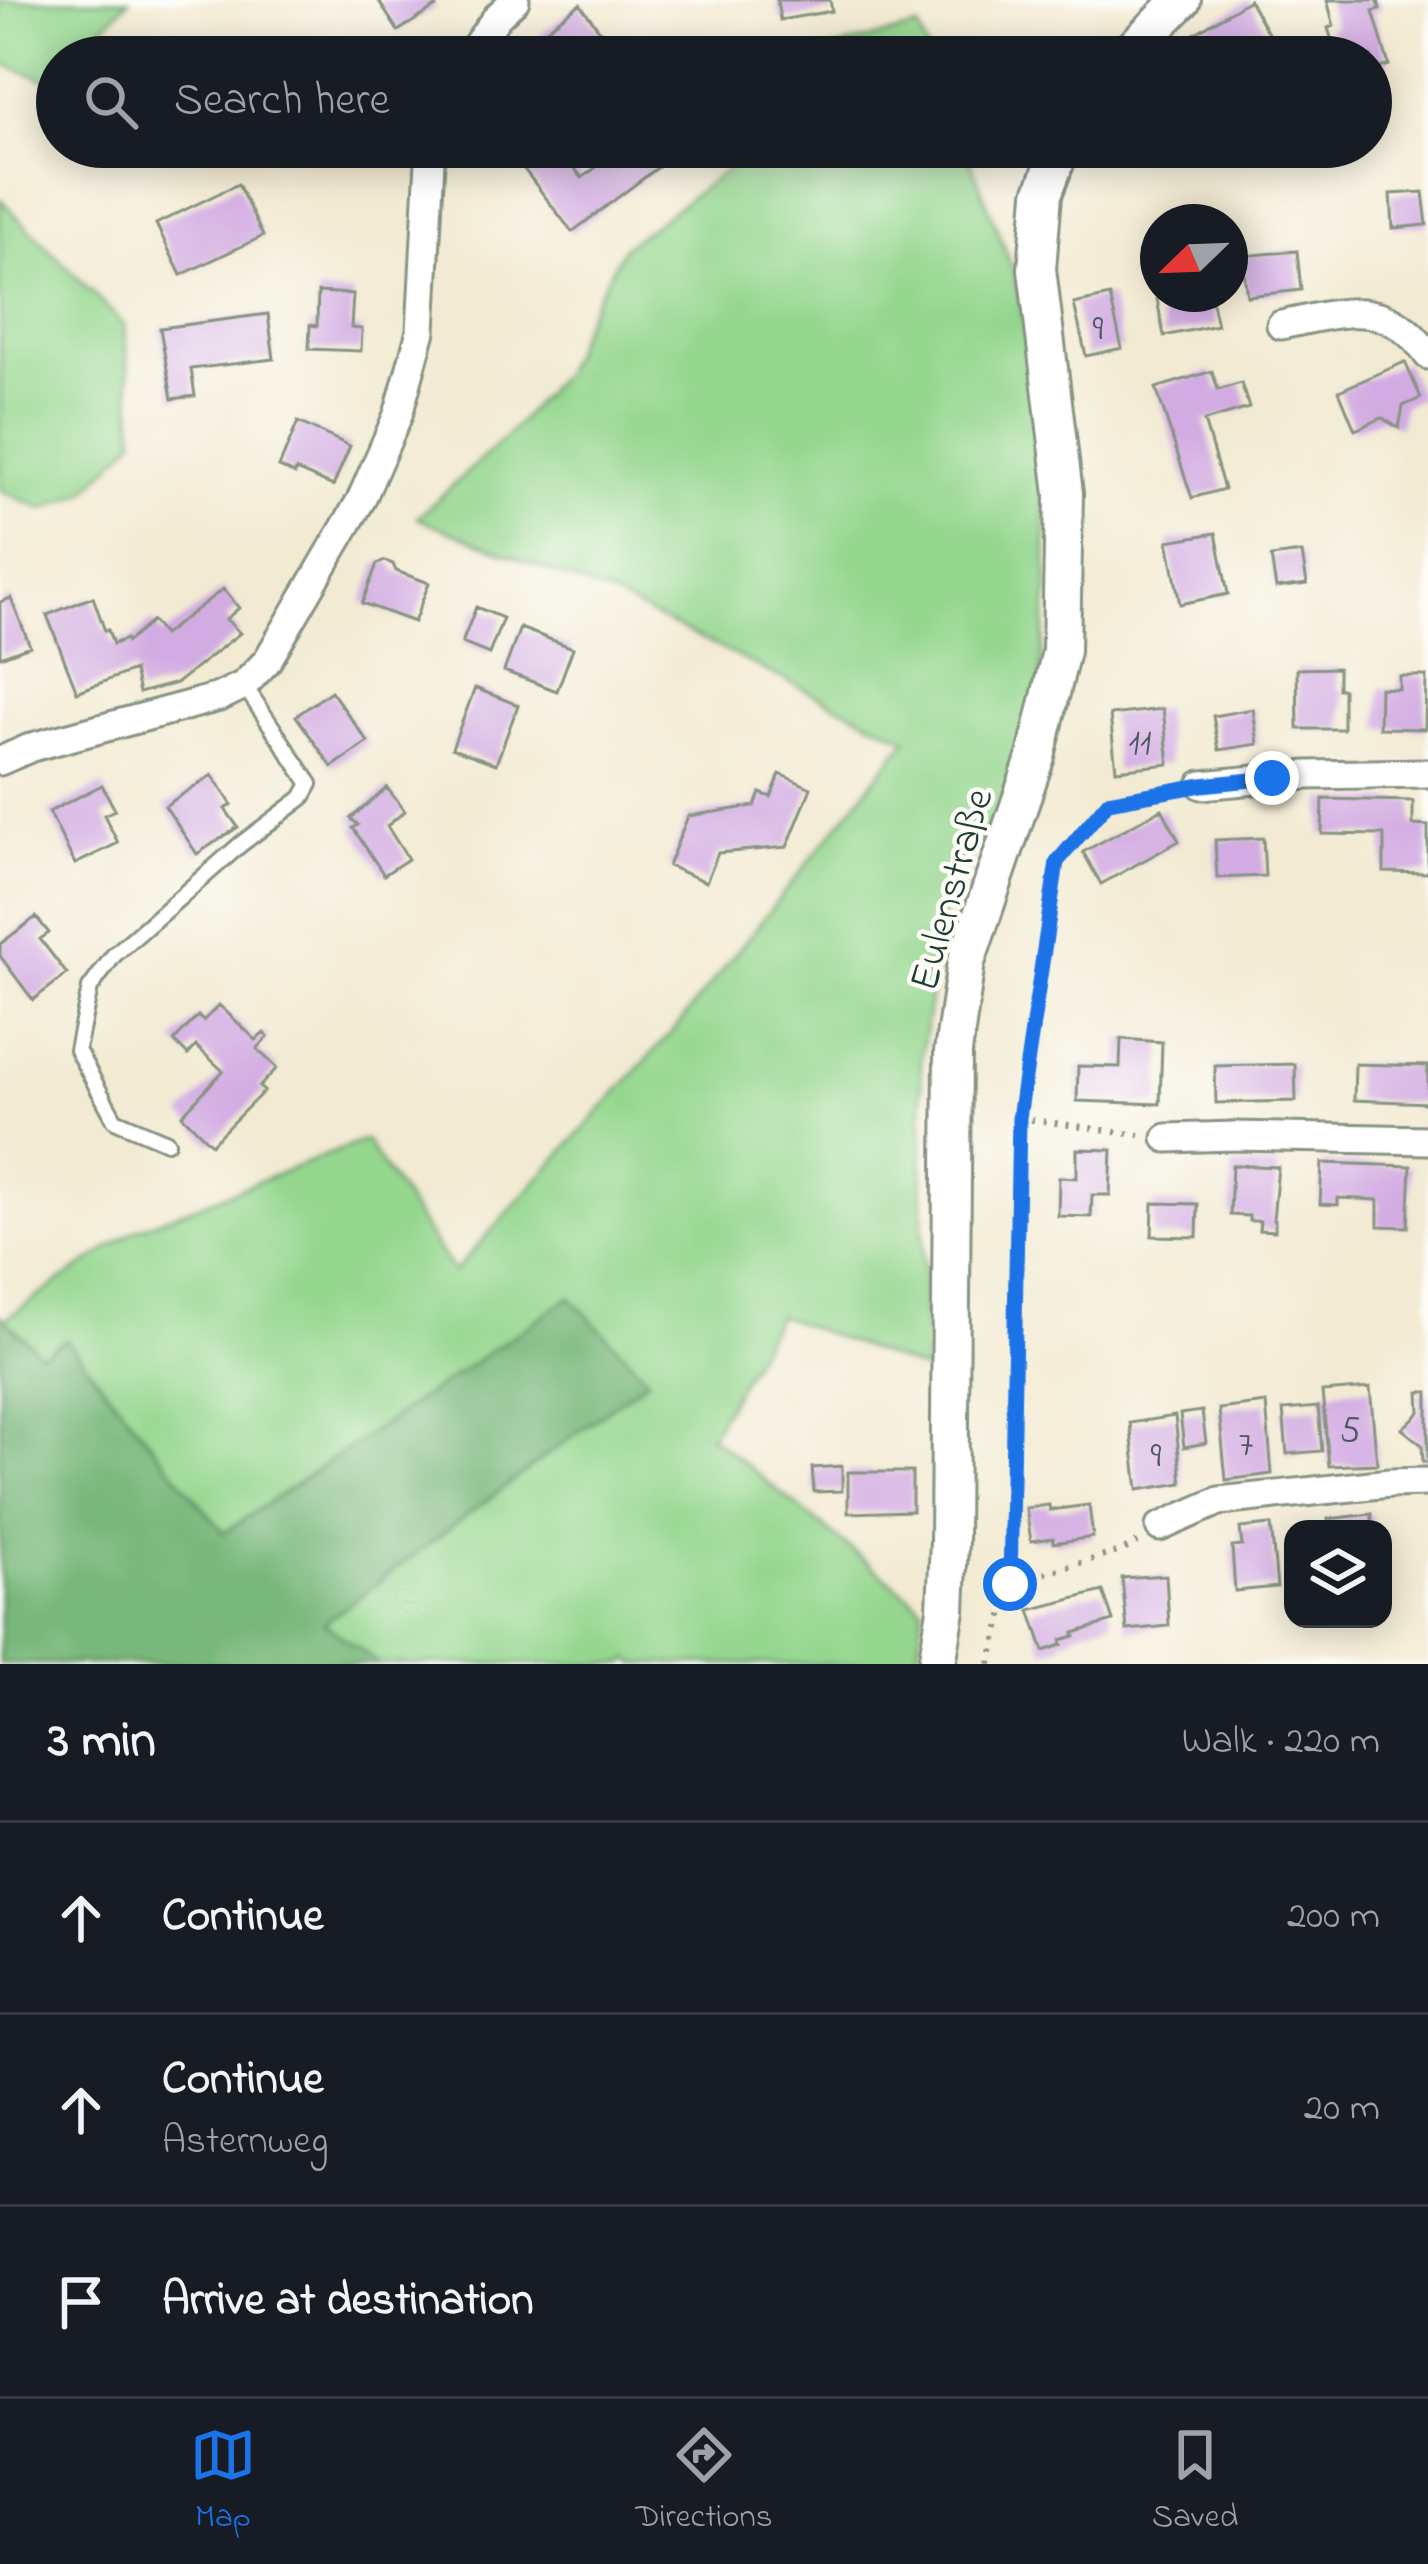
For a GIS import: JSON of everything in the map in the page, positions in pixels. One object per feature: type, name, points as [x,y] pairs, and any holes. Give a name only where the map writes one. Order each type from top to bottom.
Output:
[{"type":"main road","points":[[1147,36],[1182,0]]},
{"type":"main road","name":"Eulenstraße","points":[[937,1664],[946,1610],[949,1541],[953,1052],[966,962],[1036,756],[1061,651],[1064,494],[1037,269],[1043,194],[1053,168]]},
{"type":"street","points":[[483,36],[515,0]]},
{"type":"street","points":[[0,760],[32,747],[220,697],[244,685],[267,661],[350,519],[398,415],[422,331],[430,168]]},
{"type":"street","points":[[1281,325],[1354,310],[1382,314],[1405,329],[1428,355]]},
{"type":"street","points":[[1202,785],[1306,775],[1428,773]]},
{"type":"street","points":[[1167,1138],[1428,1140]]},
{"type":"street","points":[[1160,1527],[1219,1501],[1428,1482]]},
{"type":"lane","points":[[167,1142],[115,1120],[76,1050],[90,988],[114,955],[302,797],[310,784],[244,685]]},
{"type":"path","points":[[990,1664],[1010,1584],[1019,1118],[1057,862],[1108,802],[1202,785]]},
{"type":"path","points":[[1019,1118],[1167,1138]]},
{"type":"path","points":[[1010,1584],[1124,1550],[1160,1527]]},
{"type":"green space","points":[[0,0],[129,0],[94,36],[36,36],[36,76],[0,63]]},
{"type":"green space","points":[[918,27],[922,36],[883,36]]},
{"type":"green space","points":[[973,168],[1016,278],[1041,430],[1048,586],[1040,681],[1020,759],[984,841],[947,882],[921,1060],[925,1371],[778,1315],[710,1436],[923,1607],[917,1664],[636,1664],[630,1659],[625,1664],[379,1664],[323,1623],[647,1380],[570,1297],[224,1533],[67,1341],[41,1355],[5,1319],[137,1229],[365,1140],[454,1272],[679,1024],[907,739],[612,596],[417,518],[507,436],[562,373],[624,247],[728,169]]},
{"type":"green space","points":[[0,199],[124,325],[135,440],[85,492],[43,509],[0,490]]},
{"type":"green space","points":[[570,1297],[648,1379],[324,1623],[379,1664],[0,1664],[0,1315],[41,1354],[66,1340],[224,1533]]},
{"type":"building","points":[[378,0],[432,0],[436,7],[398,31]]},
{"type":"building","points":[[777,0],[830,0],[832,11],[780,20]]},
{"type":"building","points":[[1249,0],[1269,36],[1191,36]]},
{"type":"building","points":[[1327,0],[1378,0],[1380,9],[1373,11],[1380,36],[1330,36],[1328,28],[1334,26]]},
{"type":"building","points":[[580,4],[603,35],[542,36]]},
{"type":"building","points":[[523,168],[574,168],[582,178],[595,168],[657,168],[572,232]]},
{"type":"building","points":[[238,184],[263,236],[181,275],[156,224]]},
{"type":"building","points":[[1423,192],[1427,225],[1393,228],[1391,194]]},
{"type":"building","points":[[1297,251],[1301,290],[1248,296],[1248,255]]},
{"type":"building","points":[[318,292],[353,294],[351,328],[362,329],[361,351],[309,349],[310,325],[317,326]]},
{"type":"building","points":[[1110,296],[1122,348],[1086,356],[1074,304]]},
{"type":"building","points":[[1159,312],[1214,312],[1217,325],[1164,336]]},
{"type":"building","points":[[268,314],[274,359],[191,369],[195,396],[172,399],[160,328]]},
{"type":"building","points":[[1405,362],[1421,398],[1403,406],[1399,428],[1382,418],[1355,430],[1339,391]]},
{"type":"building","points":[[1212,371],[1218,390],[1241,383],[1249,408],[1204,421],[1224,489],[1192,498],[1156,388]]},
{"type":"building","points":[[298,422],[350,446],[333,486],[279,467]]},
{"type":"building","points":[[1216,533],[1228,594],[1180,604],[1168,541]]},
{"type":"building","points":[[1302,553],[1307,584],[1276,588],[1271,557]]},
{"type":"building","points":[[385,561],[396,571],[429,583],[414,622],[362,603],[377,564]]},
{"type":"building","points":[[223,589],[239,608],[226,619],[240,633],[177,683],[139,693],[134,670],[77,692],[47,615],[93,597],[113,644],[127,642],[152,621],[163,635]]},
{"type":"building","points":[[11,598],[30,646],[0,657],[0,602]]},
{"type":"building","points":[[476,607],[503,618],[489,654],[462,643]]},
{"type":"building","points":[[520,628],[573,648],[557,691],[504,671]]},
{"type":"building","points":[[1338,668],[1343,729],[1298,729],[1297,669]]},
{"type":"building","points":[[1399,676],[1426,676],[1425,729],[1379,728],[1380,688],[1399,689]]},
{"type":"building","points":[[475,688],[518,705],[496,764],[452,748]]},
{"type":"building","points":[[331,691],[368,742],[332,767],[296,716]]},
{"type":"building","points":[[1163,709],[1169,764],[1116,770],[1110,715]]},
{"type":"building","points":[[1253,709],[1258,744],[1219,750],[1213,716]]},
{"type":"building","points":[[780,774],[811,788],[787,847],[718,853],[706,882],[668,866],[688,816],[755,806],[760,793],[771,797]]},
{"type":"building","points":[[212,775],[232,805],[225,809],[238,827],[197,854],[165,806]]},
{"type":"building","points":[[102,785],[115,810],[104,815],[118,843],[75,864],[49,812]]},
{"type":"building","points":[[387,788],[405,811],[387,826],[408,859],[384,875],[351,818]]},
{"type":"building","points":[[1323,799],[1413,801],[1413,825],[1428,826],[1428,873],[1384,872],[1384,835],[1322,834]]},
{"type":"building","points":[[1162,809],[1179,841],[1101,884],[1083,852]]},
{"type":"building","points":[[1263,838],[1265,876],[1217,878],[1215,840]]},
{"type":"building","points":[[36,917],[49,933],[40,939],[67,974],[33,1000],[0,956],[0,944]]},
{"type":"building","points":[[219,1005],[256,1040],[264,1033],[268,1037],[257,1049],[277,1068],[259,1087],[264,1091],[211,1144],[182,1115],[223,1071],[196,1046],[188,1055],[174,1041],[198,1016],[203,1021]]},
{"type":"building","points":[[1121,1039],[1162,1042],[1160,1104],[1077,1101],[1078,1066],[1120,1067]]},
{"type":"building","points":[[1295,1064],[1296,1101],[1216,1103],[1215,1066]]},
{"type":"building","points":[[1355,1064],[1428,1066],[1428,1103],[1354,1100]]},
{"type":"building","points":[[1077,1149],[1112,1150],[1110,1195],[1092,1195],[1091,1217],[1058,1216],[1059,1177],[1077,1178]]},
{"type":"building","points":[[1322,1163],[1411,1166],[1408,1227],[1378,1226],[1378,1200],[1338,1198],[1338,1205],[1320,1204]]},
{"type":"building","points":[[1232,1165],[1278,1167],[1275,1231],[1259,1230],[1260,1221],[1249,1221],[1249,1216],[1230,1215]]},
{"type":"building","points":[[1153,1203],[1198,1204],[1197,1237],[1152,1236]]},
{"type":"building","points":[[1370,1388],[1377,1464],[1329,1466],[1322,1392]]},
{"type":"building","points":[[1419,1392],[1428,1392],[1428,1462],[1423,1462],[1422,1445],[1402,1429],[1420,1412]]},
{"type":"building","points":[[1266,1403],[1272,1474],[1226,1480],[1219,1409]]},
{"type":"building","points":[[1318,1407],[1322,1451],[1287,1454],[1283,1410]]},
{"type":"building","points":[[1202,1411],[1206,1443],[1184,1447],[1180,1414]]},
{"type":"building","points":[[1175,1416],[1182,1483],[1138,1490],[1130,1423]]},
{"type":"building","points":[[842,1466],[842,1491],[814,1492],[812,1468]]},
{"type":"building","points":[[848,1472],[912,1472],[912,1511],[848,1513]]},
{"type":"building","points":[[1049,1505],[1050,1510],[1089,1505],[1093,1537],[1031,1541],[1026,1508]]},
{"type":"building","points":[[1372,1514],[1372,1520],[1328,1519]]},
{"type":"building","points":[[1271,1525],[1277,1587],[1235,1591],[1232,1547],[1242,1546],[1240,1528]]},
{"type":"building","points":[[1166,1575],[1169,1626],[1127,1630],[1122,1578]]},
{"type":"building","points":[[1103,1591],[1113,1621],[1074,1633],[1061,1640],[1062,1645],[1044,1651],[1030,1610]]},
{"type":"route","points":[[1010,1584],[1019,1118],[1057,862],[1108,802],[1272,778]]}]
